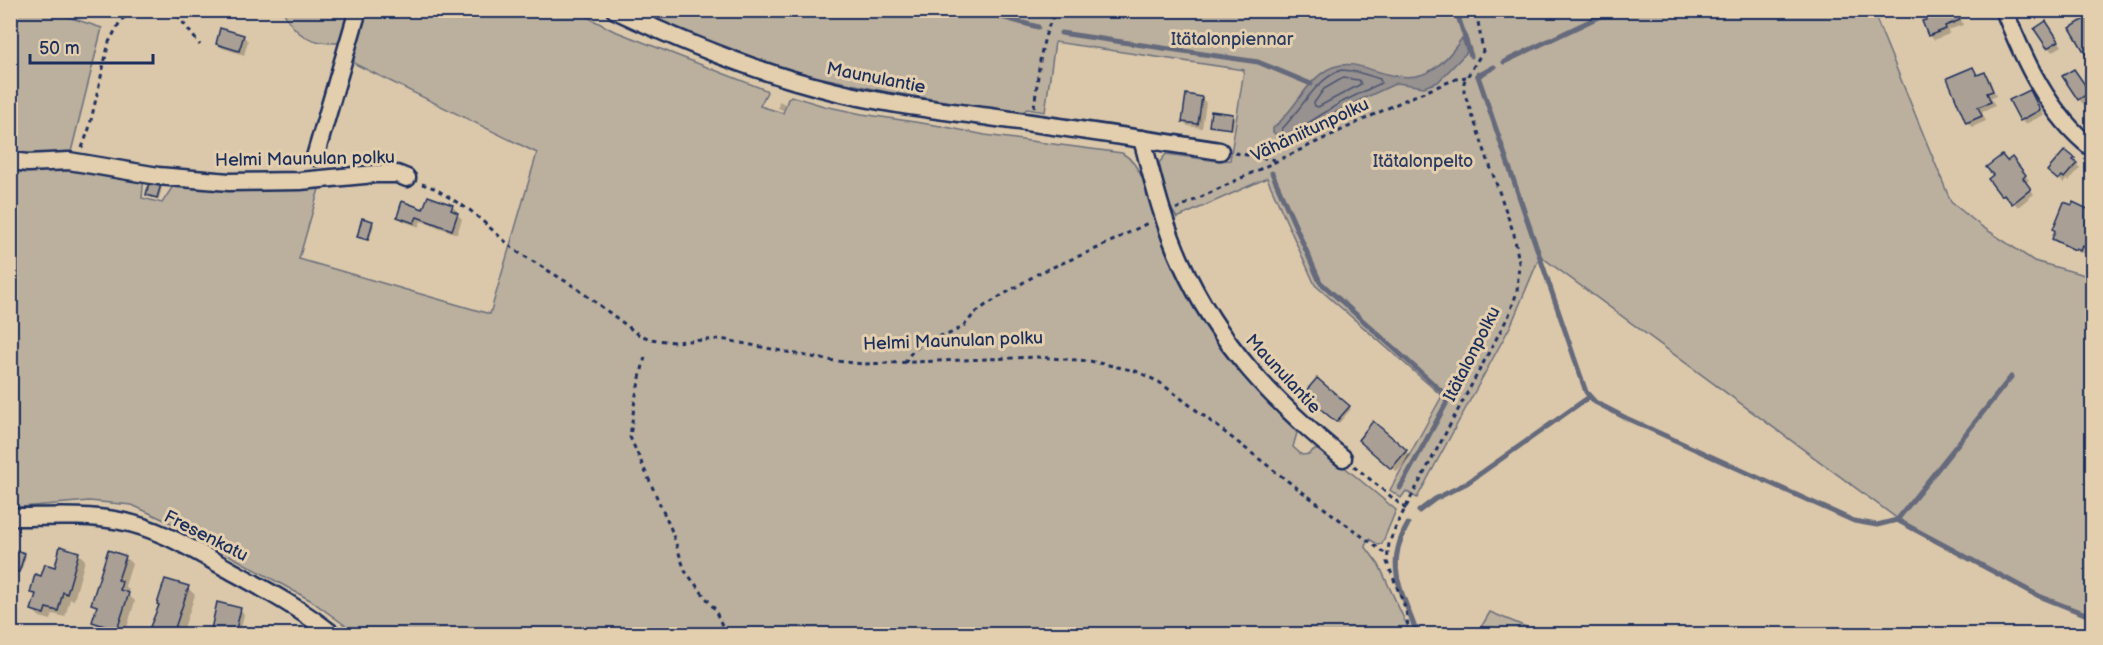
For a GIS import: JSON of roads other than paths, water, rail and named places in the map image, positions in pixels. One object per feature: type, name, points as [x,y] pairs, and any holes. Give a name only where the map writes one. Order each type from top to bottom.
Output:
[{"type":"street","points":[[315,157],[358,10]]},
{"type":"street","name":"Maunulantie","points":[[615,10],[653,28],[729,58],[832,91],[895,104],[1220,151]]},
{"type":"street","points":[[2004,10],[2037,82],[2066,124],[2092,148]]},
{"type":"street","name":"Maunulantie","points":[[1142,139],[1165,220],[1180,260],[1194,291],[1219,332],[1239,359],[1270,393],[1312,433],[1343,458]]},
{"type":"street","name":"Helmi Maunulan polku","points":[[10,161],[28,163],[69,161],[158,176],[229,182],[300,181],[375,174],[397,174],[407,178]]},
{"type":"street","name":"Fresenkatu","points":[[10,517],[94,517],[149,529],[174,539],[274,595],[332,634]]},
{"type":"water","points":[[1462,38],[1467,52],[1438,82],[1424,87],[1397,83],[1343,108],[1289,141],[1282,140],[1273,132],[1273,128],[1288,113],[1308,86],[1333,67],[1360,66],[1385,74],[1411,77],[1432,70],[1452,52]]},
{"type":"waterway","points":[[975,10],[1038,27]]},
{"type":"waterway","points":[[1456,10],[1471,56]]},
{"type":"waterway","points":[[1504,62],[1613,10]]},
{"type":"waterway","points":[[1061,33],[1258,62],[1311,84]]},
{"type":"waterway","points":[[1478,74],[1478,76],[1494,67]]},
{"type":"waterway","points":[[1478,76],[1586,392],[1595,402],[1854,521],[1877,525],[1897,520],[2039,596],[2092,617]]},
{"type":"waterway","points":[[1272,173],[1320,282],[1447,396],[1446,404],[1400,488]]},
{"type":"waterway","points":[[1897,520],[2011,377]]},
{"type":"waterway","points":[[1419,511],[1435,499],[1467,483],[1589,397]]},
{"type":"waterway","points":[[1408,524],[1397,553],[1396,567],[1401,592],[1417,634]]},
{"type":"park label","name":"Itätalonpiennar","points":[[1232,39]]},
{"type":"park label","name":"Itätalonpelto","points":[[1423,161]]}]
